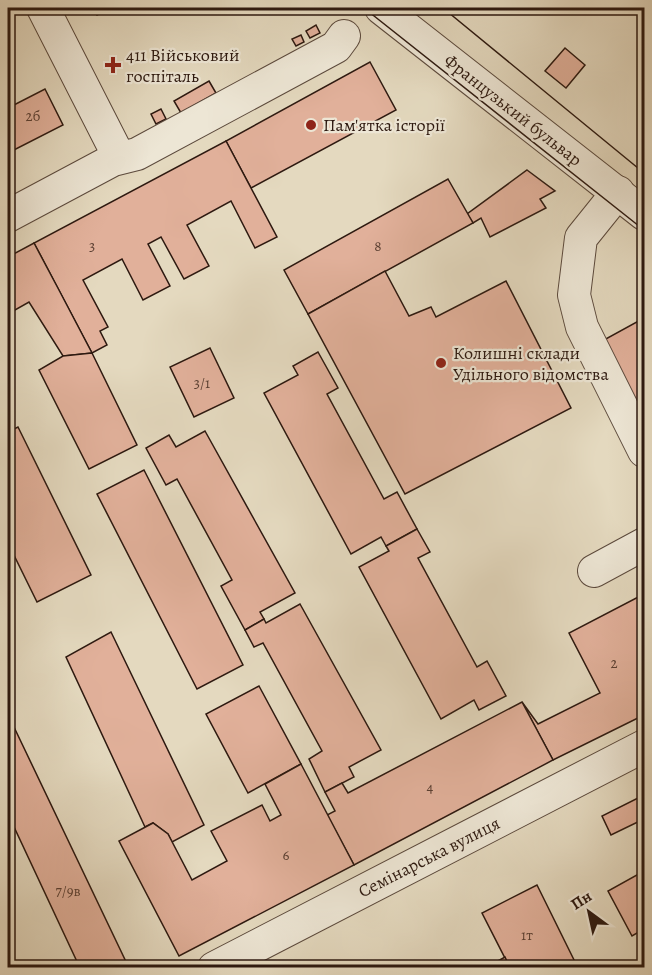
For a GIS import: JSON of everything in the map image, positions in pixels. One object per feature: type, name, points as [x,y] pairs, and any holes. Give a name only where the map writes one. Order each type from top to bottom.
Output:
[{"type":"street","points":[[43,8],[119,157]]},
{"type":"street","points":[[8,216],[119,157],[133,144],[331,38],[344,36],[384,10]]},
{"type":"street","name":"Французький бульвар","points":[[384,10],[645,214]]},
{"type":"street","points":[[618,192],[582,238],[574,295],[582,327],[645,451]]},
{"type":"street","points":[[594,571],[645,544]]},
{"type":"street","name":"Семінарська вулиця","points":[[214,968],[645,746]]},
{"type":"building","points":[[93,8],[111,8],[97,15]]},
{"type":"building","points":[[316,25],[320,33],[310,38],[306,31]]},
{"type":"building","points":[[301,35],[304,42],[296,46],[292,39]]},
{"type":"building","points":[[565,48],[585,65],[566,88],[545,71]]},
{"type":"building","name":"Пам'ятка історії","points":[[370,62],[396,110],[251,188],[226,141]]},
{"type":"building","points":[[209,81],[216,93],[181,113],[174,101]]},
{"type":"building","points":[[45,89],[63,125],[8,153],[8,108]]},
{"type":"building","points":[[161,109],[166,119],[156,124],[151,114]]},
{"type":"building","points":[[226,141],[277,237],[255,248],[231,201],[187,225],[209,266],[184,279],[161,237],[148,244],[170,286],[143,300],[122,259],[83,280],[108,327],[100,331],[107,345],[92,353],[34,243]]},
{"type":"building","points":[[527,170],[555,191],[540,199],[546,208],[490,237],[481,218],[473,223],[467,214]]},
{"type":"building","points":[[448,179],[473,223],[308,314],[284,270]]},
{"type":"building","points":[[34,243],[92,353],[63,356],[29,302],[8,314],[8,257]]},
{"type":"building","name":"Колишні склади Удільного відомства","points":[[385,271],[409,316],[431,307],[436,317],[506,281],[571,408],[405,494],[308,314]]},
{"type":"building","points":[[644,318],[644,419],[602,341]]},
{"type":"building","points":[[210,348],[234,398],[194,417],[170,367]]},
{"type":"building","points":[[318,352],[338,388],[327,394],[384,499],[397,492],[417,529],[386,546],[381,537],[351,554],[264,393],[298,375],[293,366]]},
{"type":"building","points":[[92,353],[137,445],[89,469],[39,370],[63,356]]},
{"type":"building","points":[[18,427],[91,575],[37,602],[8,543],[8,432]]},
{"type":"building","points":[[205,431],[295,593],[260,612],[264,619],[245,630],[221,586],[232,580],[177,479],[166,485],[146,448],[169,435],[176,447]]},
{"type":"building","points":[[144,470],[243,665],[197,689],[97,494]]},
{"type":"building","points":[[417,529],[430,552],[418,558],[477,667],[487,661],[506,696],[479,710],[474,700],[441,719],[359,567],[389,551],[386,546]]},
{"type":"building","points":[[644,594],[644,715],[553,760],[522,702],[538,724],[600,693],[569,633]]},
{"type":"building","points":[[300,604],[381,750],[349,767],[354,777],[325,792],[309,759],[322,751],[263,643],[254,647],[245,630],[264,619],[266,623]]},
{"type":"building","points":[[111,632],[204,825],[172,842],[168,834],[153,823],[145,827],[66,657]]},
{"type":"building","points":[[259,686],[301,764],[248,793],[206,714]]},
{"type":"building","points":[[522,702],[553,760],[354,865],[327,815],[335,811],[325,792],[342,783],[348,793]]},
{"type":"building","points":[[13,725],[129,968],[80,968],[8,814],[8,728]]},
{"type":"building","points":[[301,764],[354,865],[179,956],[119,841],[153,823],[168,834],[192,880],[227,861],[211,831],[262,805],[270,821],[281,815],[265,784]]},
{"type":"building","points":[[644,795],[644,819],[611,835],[602,816]]},
{"type":"building","points":[[644,871],[644,936],[642,930],[632,936],[608,891]]},
{"type":"building","points":[[537,885],[578,968],[510,968],[482,913]]},
{"type":"building","points":[[8,948],[17,968],[8,968]]},
{"type":"building","points":[[505,957],[510,968],[485,968]]},
{"type":"tram line","points":[[364,8],[644,230]]},
{"type":"tram line","points":[[443,8],[644,173]]},
{"type":"place","name":"411 Військовий госпіталь","points":[[113,65]]},
{"type":"place","name":"Пам'ятка історії","points":[[311,125]]},
{"type":"place","name":"Колишні склади Удільного відомства","points":[[441,363]]}]
